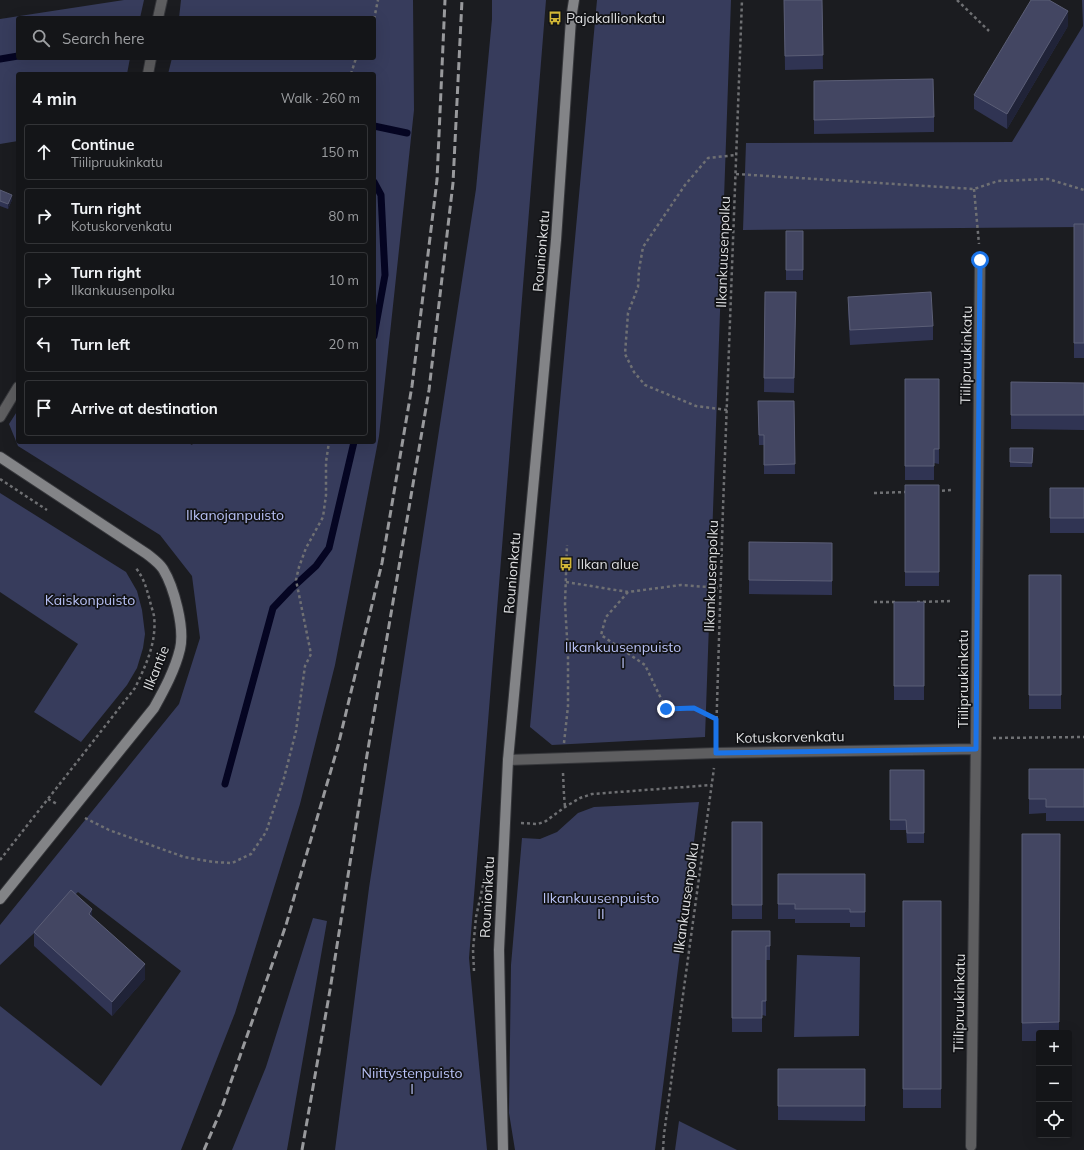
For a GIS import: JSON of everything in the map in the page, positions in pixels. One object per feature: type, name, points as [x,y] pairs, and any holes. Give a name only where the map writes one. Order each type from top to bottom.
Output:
[{"type":"main road","name":"Rounionkatu","points":[[503,1150],[499,950],[508,760],[556,240],[571,19],[574,0]]},
{"type":"main road","name":"Ilkantie","points":[[0,457],[147,554],[162,568],[171,586],[177,605],[180,624],[180,648],[168,684],[154,708],[0,899]]},
{"type":"street","points":[[158,16],[162,0]]},
{"type":"street","points":[[148,72],[151,60]]},
{"type":"street","name":"Tiilipruukinkatu","points":[[971,1146],[980,260]]},
{"type":"street","points":[[0,417],[16,390]]},
{"type":"street","name":"Kotuskorvenkatu","points":[[508,760],[716,753],[976,749]]},
{"type":"path","points":[[375,16],[378,0]]},
{"type":"path","name":"Ilkankuusenpolku","points":[[663,1150],[716,753],[742,0]]},
{"type":"path","points":[[957,0],[989,31]]},
{"type":"path","points":[[352,72],[355,60]]},
{"type":"path","points":[[727,410],[696,406],[645,385],[634,372],[624,354],[628,313],[638,287],[638,270],[643,247],[685,185],[708,158],[736,154]]},
{"type":"path","points":[[736,174],[974,189],[998,181],[1048,179],[1084,190]]},
{"type":"path","points":[[974,189],[980,260]]},
{"type":"path","points":[[71,811],[109,830],[184,857],[214,862],[232,863],[251,854],[266,832],[284,778],[296,731],[305,666],[311,654],[296,580],[306,548],[323,517],[326,495],[326,462],[329,444]]},
{"type":"path","points":[[0,480],[53,514]]},
{"type":"path","points":[[929,491],[953,490]]},
{"type":"path","points":[[874,493],[913,492]]},
{"type":"path","points":[[565,807],[562,758],[568,706],[568,654],[565,604],[567,545]]},
{"type":"path","points":[[0,860],[135,688],[147,663],[154,638],[154,616],[142,575],[133,565]]},
{"type":"path","points":[[566,582],[628,592],[681,585],[721,588]]},
{"type":"path","points":[[628,592],[606,617],[601,635],[645,665],[666,709],[694,708],[716,719]]},
{"type":"path","points":[[913,602],[952,601]]},
{"type":"path","points":[[874,602],[898,602]]},
{"type":"path","points":[[976,738],[1084,737]]},
{"type":"path","points":[[506,821],[532,825],[538,824],[546,821],[580,798],[592,794],[712,785]]},
{"type":"path","points":[[474,971],[476,917]]},
{"type":"green space","points":[[124,0],[144,0],[140,16],[20,16]]},
{"type":"green space","name":"Ilkanojanpuisto","points":[[181,0],[413,0],[414,110],[379,436],[335,665],[300,804],[235,1013],[181,1150],[0,1150],[0,1006],[101,1086],[181,971],[78,892],[0,965],[0,925],[179,704],[200,638],[192,576],[160,535],[18,446],[17,444],[376,444],[376,72],[168,72],[172,60],[376,60],[376,16],[179,16]]},
{"type":"green space","name":"Niittystenpuisto I","points":[[492,0],[546,0],[469,958],[487,1150],[335,1150],[369,888],[476,189],[492,19]]},
{"type":"green space","name":"Ilkankuusenpuisto I","points":[[597,0],[731,0],[705,737],[552,745],[530,727]]},
{"type":"green space","points":[[1082,0],[1084,0],[1084,227],[743,230],[746,143],[1012,142],[1083,26]]},
{"type":"green space","points":[[16,17],[16,60],[130,60],[127,72],[16,72],[16,141],[0,144],[0,19]]},
{"type":"green space","points":[[16,413],[16,441],[9,424]]},
{"type":"green space","name":"Kaiskonpuisto","points":[[0,493],[126,572],[137,591],[142,610],[145,634],[143,648],[137,668],[127,685],[81,742],[34,712],[78,644],[0,592]]},
{"type":"green space","name":"Ilkankuusenpuisto II","points":[[699,802],[655,1150],[515,1150],[509,1113],[511,965],[522,838],[540,839],[557,832],[578,813],[594,807]]},
{"type":"green space","points":[[313,918],[327,921],[287,1150],[232,1150],[266,1067]]},
{"type":"green space","points":[[797,955],[860,957],[859,1036],[794,1037]]},
{"type":"green space","points":[[679,1121],[737,1150],[675,1150]]},
{"type":"building","points":[[784,0],[822,0],[823,55],[785,56]]},
{"type":"building","points":[[1031,0],[1049,0],[1068,11],[1007,114],[974,95]]},
{"type":"building","points":[[933,79],[934,117],[814,120],[814,81]]},
{"type":"building","points":[[0,190],[12,195],[8,204],[0,201]]},
{"type":"building","points":[[1074,224],[1084,224],[1084,343],[1074,343]]},
{"type":"building","points":[[786,231],[803,231],[803,270],[786,270]]},
{"type":"building","points":[[765,292],[796,292],[794,378],[764,378]]},
{"type":"building","points":[[931,292],[933,326],[850,330],[848,297]]},
{"type":"building","points":[[905,379],[939,379],[939,449],[934,449],[934,466],[905,466]]},
{"type":"building","points":[[1011,382],[1084,383],[1084,415],[1011,415]]},
{"type":"building","points":[[758,401],[794,401],[795,464],[764,465],[764,435],[759,435]]},
{"type":"building","points":[[1010,448],[1033,448],[1032,463],[1010,462]]},
{"type":"building","points":[[905,485],[939,485],[939,572],[905,572]]},
{"type":"building","points":[[1050,488],[1084,488],[1084,518],[1050,518]]},
{"type":"building","points":[[749,542],[832,543],[832,581],[749,580]]},
{"type":"building","points":[[1029,575],[1061,575],[1061,695],[1029,695]]},
{"type":"building","points":[[894,602],[924,602],[924,686],[894,686]]},
{"type":"building","points":[[1029,769],[1084,769],[1084,807],[1046,807],[1046,799],[1029,799]]},
{"type":"building","points":[[890,770],[924,770],[924,833],[907,833],[906,820],[890,820]]},
{"type":"building","points":[[732,822],[762,822],[762,905],[732,905]]},
{"type":"building","points":[[1022,834],[1060,834],[1059,1022],[1022,1023]]},
{"type":"building","points":[[778,874],[865,874],[865,912],[850,912],[850,909],[795,909],[795,904],[778,904]]},
{"type":"building","points":[[71,890],[92,909],[89,914],[145,964],[112,1002],[34,932]]},
{"type":"building","points":[[903,901],[941,901],[941,1089],[903,1089]]},
{"type":"building","points":[[732,931],[770,931],[770,946],[766,946],[766,1001],[762,1001],[762,1018],[732,1018]]},
{"type":"building","points":[[778,1069],[865,1069],[865,1106],[778,1106]]},
{"type":"waterway","points":[[0,59],[16,56]]},
{"type":"waterway","points":[[376,126],[407,133]]},
{"type":"waterway","points":[[376,186],[381,195],[385,275],[376,325]]},
{"type":"waterway","points":[[225,784],[273,608],[316,566],[329,548],[354,444]]},
{"type":"railway","points":[[204,1150],[221,1110],[286,925],[338,746],[382,563],[412,386],[437,180],[445,0]]},
{"type":"railway","points":[[302,1150],[330,990],[367,755],[429,390],[453,183],[462,0]]},
{"type":"place","name":"Pajakallionkatu","points":[[555,18]]},
{"type":"place","name":"Ilkan alue","points":[[566,564]]},
{"type":"route","points":[[666,709],[694,708],[716,719],[716,753],[976,749],[980,260]]}]
